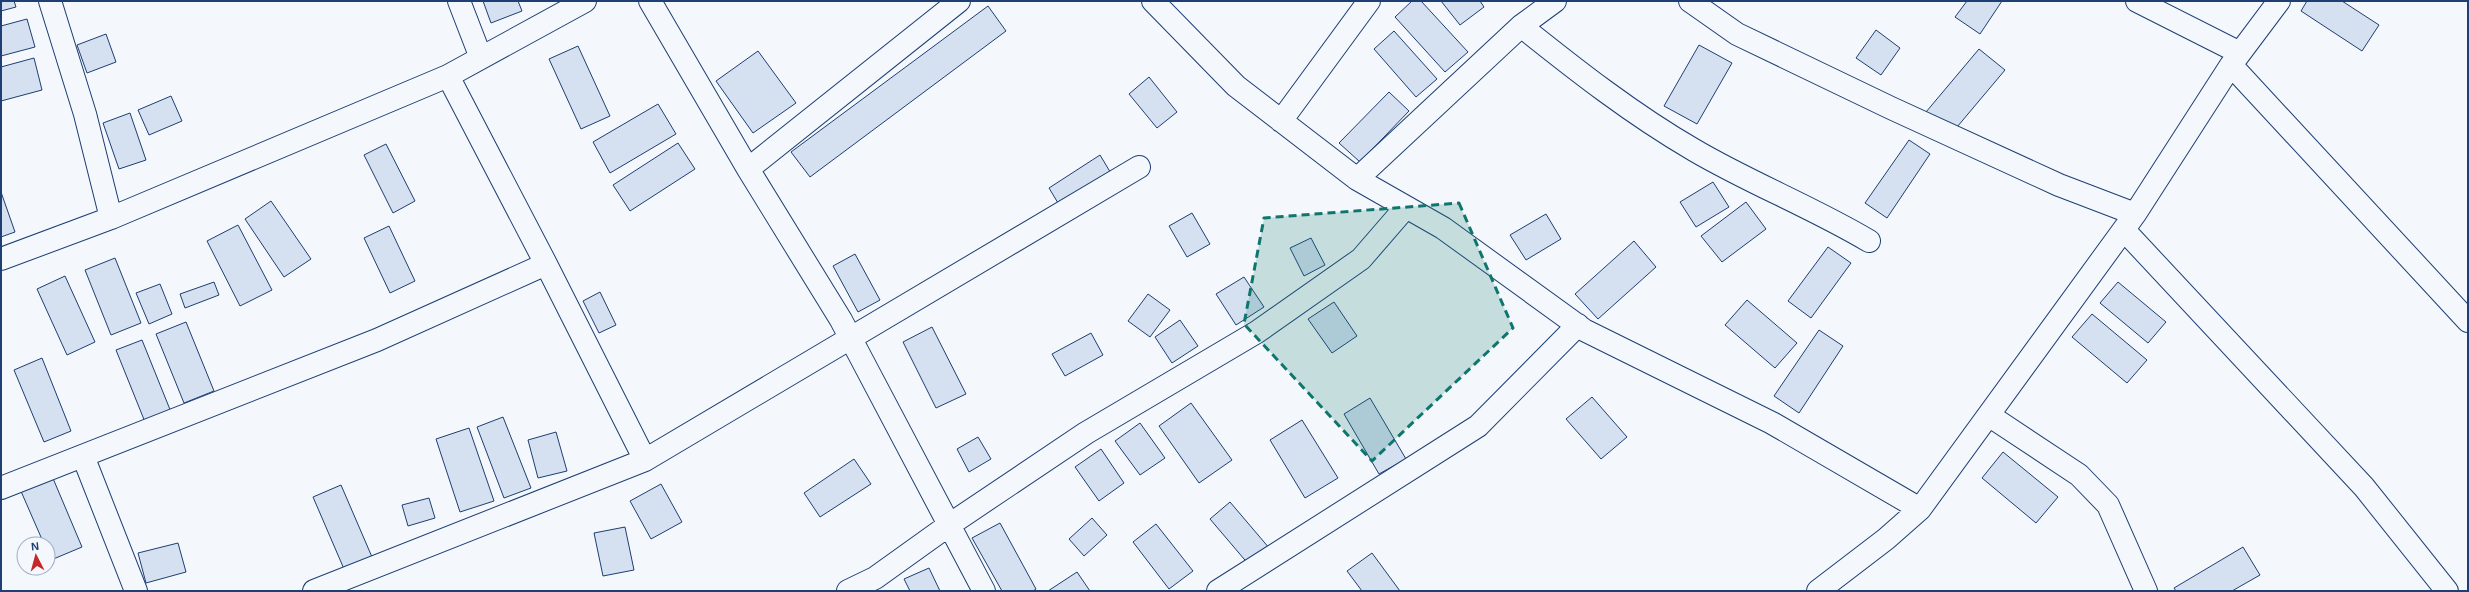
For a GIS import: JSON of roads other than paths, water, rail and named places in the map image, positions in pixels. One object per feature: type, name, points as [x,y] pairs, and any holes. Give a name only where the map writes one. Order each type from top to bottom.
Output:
[{"type":"street","points":[[50,1],[85,114],[111,218]]},
{"type":"street","points":[[459,1],[481,58]]},
{"type":"street","points":[[1,259],[111,218],[448,76],[585,1]]},
{"type":"street","points":[[650,1],[748,169],[852,339],[984,591]]},
{"type":"street","points":[[748,169],[959,1]]},
{"type":"street","points":[[1152,1],[1236,86],[1357,179],[1443,228],[1578,325],[1685,381],[1772,423],[1920,509]]},
{"type":"street","points":[[1281,120],[1369,1]]},
{"type":"street","points":[[1357,179],[1521,26],[1555,1]]},
{"type":"street","points":[[1690,1],[1737,34],[2059,185],[2129,222],[2364,487],[2446,591]]},
{"type":"street","points":[[2137,1],[2235,59],[2468,321]]},
{"type":"street","points":[[1821,590],[1920,509],[1990,416],[2129,222],[2235,59],[2279,1]]},
{"type":"street","points":[[1521,26],[1591,82],[1694,150],[1831,219],[1868,241]]},
{"type":"street","points":[[448,76],[546,264],[645,460]]},
{"type":"street","points":[[314,591],[645,460],[852,339],[1139,167]]},
{"type":"street","points":[[848,591],[875,578],[949,525],[1086,433],[1257,332],[1361,259],[1406,207]]},
{"type":"street","points":[[1,488],[377,340],[546,264]]},
{"type":"street","points":[[1218,591],[1478,426],[1578,325]]},
{"type":"street","points":[[1990,416],[2079,475],[2108,505],[2146,591]]},
{"type":"street","points":[[83,456],[136,591]]}]
